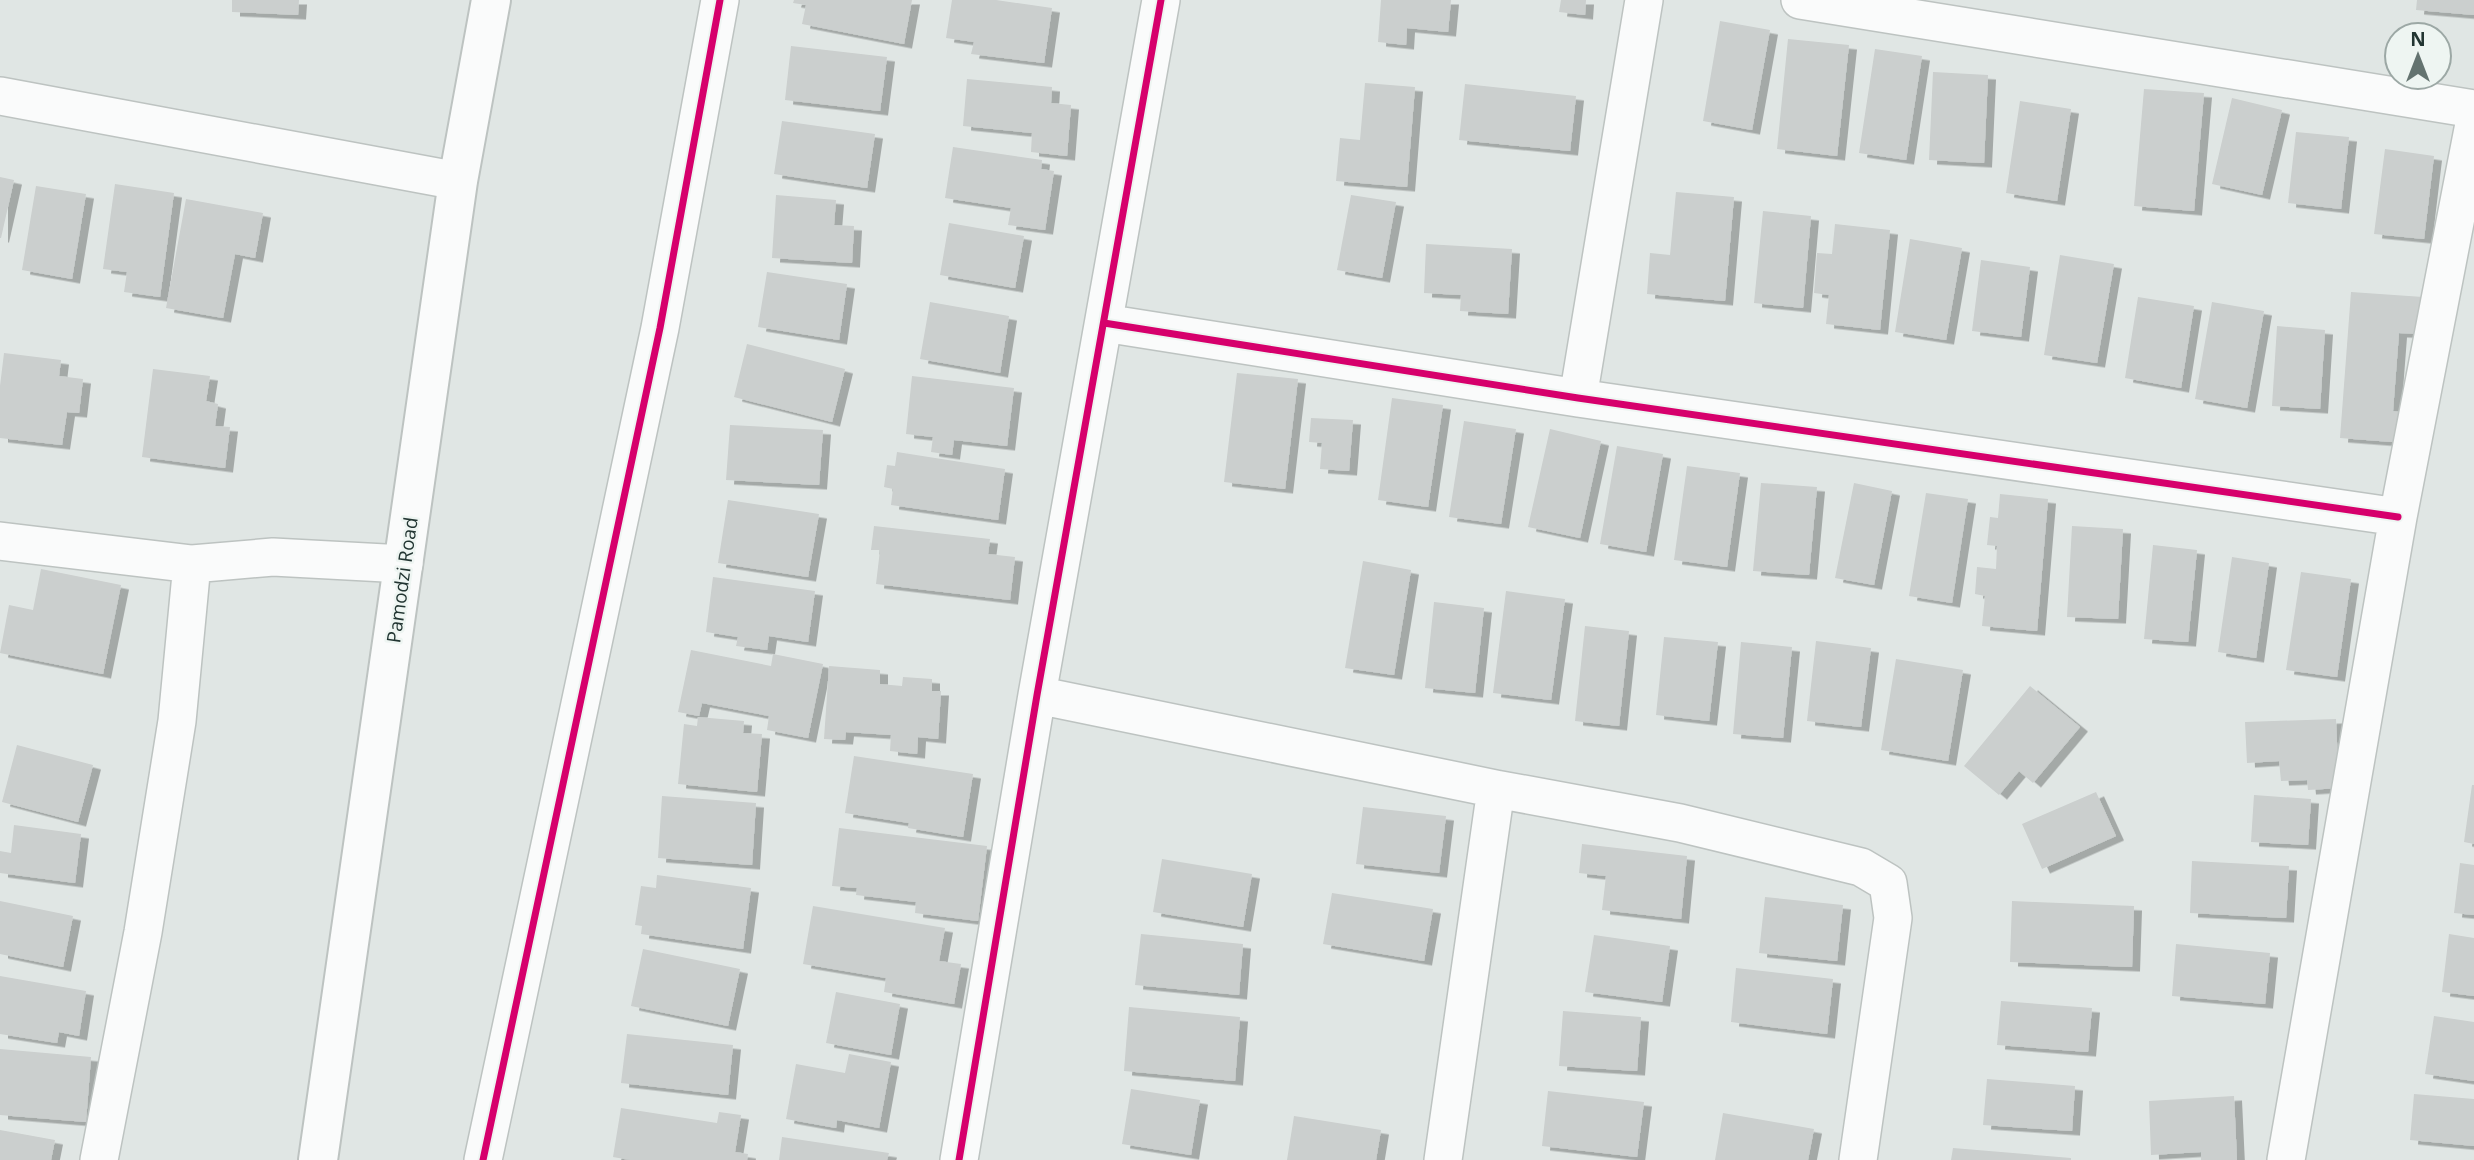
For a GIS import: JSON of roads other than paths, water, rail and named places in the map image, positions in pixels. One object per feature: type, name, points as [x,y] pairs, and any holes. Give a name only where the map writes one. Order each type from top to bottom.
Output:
[{"type":"street","name":"Pamodzi Road","points":[[318,1160],[458,181],[491,0]]},
{"type":"street","points":[[483,1160],[660,328],[720,0]]},
{"type":"street","points":[[959,1160],[1037,695],[1161,0]]},
{"type":"street","points":[[1578,398],[1644,0]]},
{"type":"street","points":[[1800,0],[2474,109]]},
{"type":"street","points":[[0,96],[458,181]]},
{"type":"street","points":[[2286,1160],[2398,517],[2474,124]]},
{"type":"street","points":[[1104,323],[1578,398],[2398,517]]},
{"type":"street","points":[[0,541],[192,564],[273,557],[404,564]]},
{"type":"street","points":[[99,1160],[143,932],[177,721],[192,564]]},
{"type":"street","points":[[1037,695],[1496,789],[1680,823],[1861,867],[1888,883],[1893,918],[1858,1160]]},
{"type":"street","points":[[1443,1160],[1496,789]]}]
